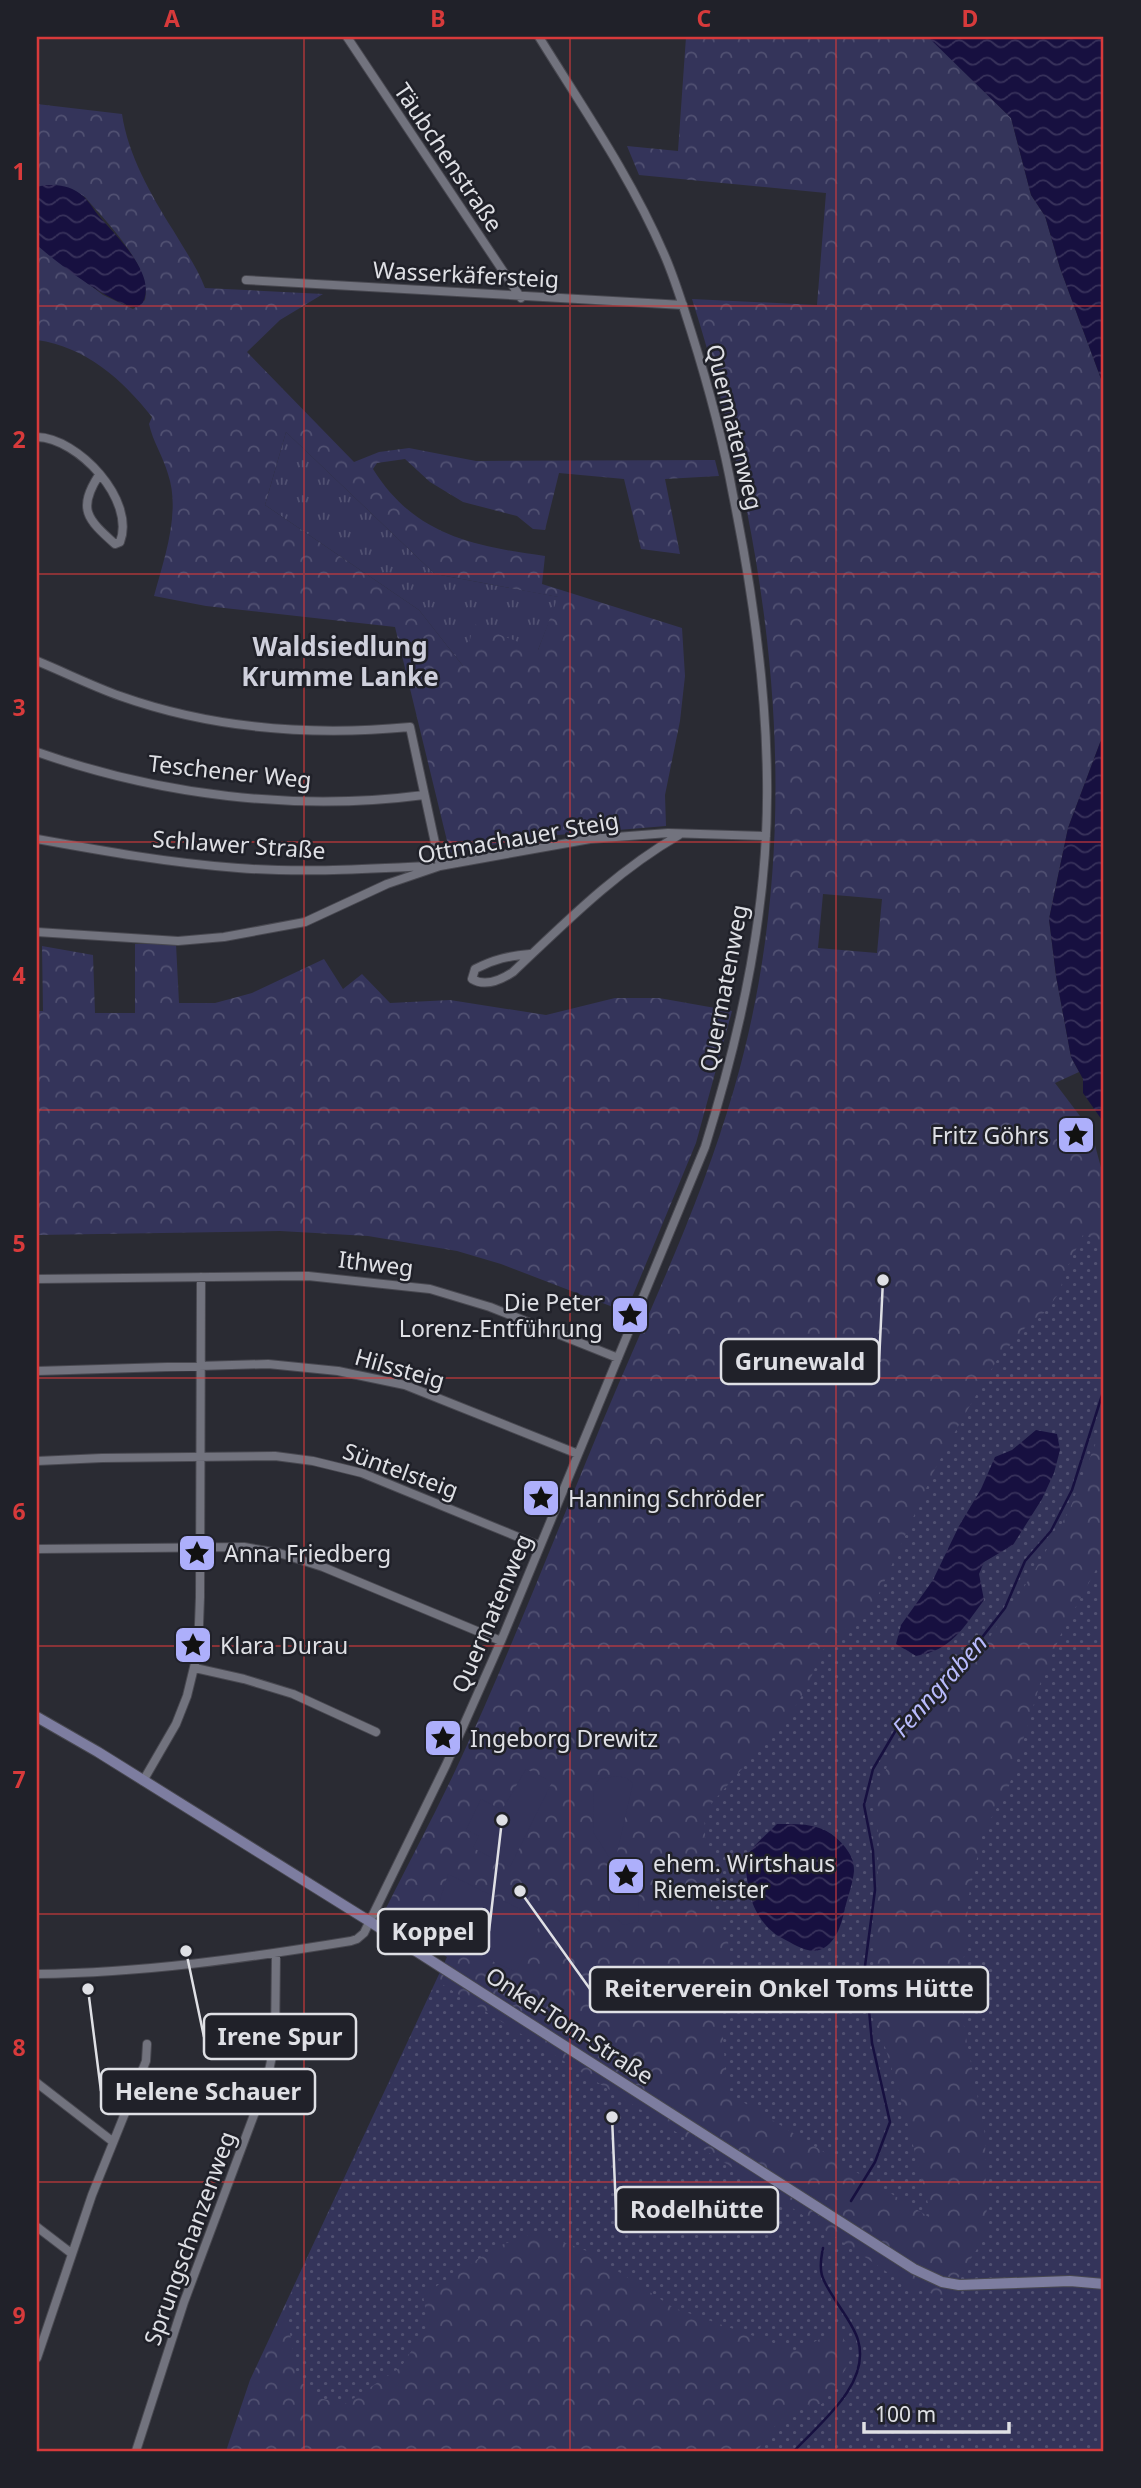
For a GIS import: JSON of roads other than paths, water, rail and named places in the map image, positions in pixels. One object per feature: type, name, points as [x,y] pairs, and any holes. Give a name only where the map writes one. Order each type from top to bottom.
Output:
[{"type":"main road","name":"Onkel-Tom-Straße","points":[[37,1717],[369,1921],[928,2276],[960,2285],[1070,2281],[1104,2284]]},
{"type":"street","name":"Täubchenstraße","points":[[347,37],[521,298]]},
{"type":"street","name":"Quermatenweg","points":[[369,1921],[446,1765],[501,1641],[705,1147],[728,1072],[753,954],[766,836],[765,721],[748,575],[725,454],[708,385],[666,256],[627,178],[539,37]]},
{"type":"street","name":"Wasserkäfersteig","points":[[246,281],[683,305]]},
{"type":"street","points":[[37,436],[52,439],[68,447],[99,475],[111,490],[121,508],[123,534],[120,542],[115,544],[89,518],[86,503],[99,475]]},
{"type":"street","points":[[37,661],[120,696],[241,725],[318,731],[410,727],[440,866]]},
{"type":"street","name":"Teschener Weg","points":[[37,752],[74,765],[140,782],[216,794],[291,800],[394,799],[424,795]]},
{"type":"street","name":"Ottmachauer Steig","points":[[37,932],[178,941],[264,931],[305,922],[387,884],[440,866],[590,839],[682,833],[766,836]]},
{"type":"street","points":[[530,954],[503,956],[489,961],[475,969],[472,979],[485,983],[505,978],[578,909],[629,866],[682,833]]},
{"type":"street","name":"Schlawer Straße","points":[[37,839],[148,858],[239,868],[335,870],[440,866]]},
{"type":"street","name":"Ithweg","points":[[37,1279],[308,1276],[430,1289],[490,1307],[618,1358]]},
{"type":"street","points":[[143,1781],[176,1724],[195,1668],[200,1631],[201,1277]]},
{"type":"street","name":"Hilssteig","points":[[37,1371],[268,1364],[338,1371],[405,1385],[578,1454]]},
{"type":"street","name":"Süntelsteig","points":[[37,1461],[275,1456],[338,1466],[405,1489],[540,1546]]},
{"type":"street","points":[[37,1549],[261,1549],[312,1563],[501,1641]]},
{"type":"street","points":[[195,1668],[293,1694],[376,1732]]},
{"type":"street","points":[[37,1974],[144,1970],[275,1954],[357,1939],[364,1933],[369,1921]]},
{"type":"street","name":"Sprungschanzenweg","points":[[135,2451],[184,2302],[267,2080],[275,2042],[275,1954]]},
{"type":"street","points":[[37,2358],[71,2253],[112,2141],[146,2061],[147,2044]]},
{"type":"street","points":[[37,2083],[112,2141]]},
{"type":"street","points":[[37,2227],[71,2253]]},
{"type":"water","points":[[928,37],[1104,37],[1104,387],[1060,268],[1045,216],[1031,195],[1011,118]]},
{"type":"water","points":[[65,186],[80,193],[125,246],[134,258],[145,283],[145,296],[140,307],[118,302],[103,294],[37,245],[37,187]]},
{"type":"water","points":[[1104,732],[1104,1123],[1083,1093],[1083,1079],[1071,1057],[1049,919],[1068,828]]},
{"type":"water","points":[[1036,1430],[1057,1434],[1060,1450],[1054,1473],[1042,1499],[1013,1545],[984,1562],[979,1574],[984,1600],[963,1628],[939,1649],[916,1656],[896,1644],[901,1625],[933,1580],[995,1457],[1012,1450]]},
{"type":"water","points":[[777,1824],[806,1825],[823,1829],[838,1839],[852,1858],[853,1876],[840,1925],[832,1942],[822,1949],[807,1950],[777,1935],[762,1921],[755,1909],[746,1862],[752,1849]]},
{"type":"waterway","name":"Fenngraben","points":[[851,2201],[875,2162],[890,2122],[872,2043],[865,1966],[875,1890],[873,1851],[864,1805],[873,1769],[903,1718],[955,1672],[1005,1608],[1025,1561],[1051,1531],[1072,1490],[1104,1389]]},
{"type":"waterway","name":"Fenngraben","points":[[794,2451],[841,2402],[857,2372],[860,2356],[854,2329],[823,2280],[823,2248]]},
{"type":"place","name":"Fritz Göhrs","points":[[1076,1135]]},
{"type":"place","name":"Grunewald","points":[[883,1280]]},
{"type":"place","name":"Die Peter Lorenz-Entführung","points":[[630,1315]]},
{"type":"place","name":"Hanning Schröder","points":[[541,1498]]},
{"type":"place","name":"Anna Friedberg","points":[[197,1553]]},
{"type":"place","name":"Klara Durau","points":[[193,1645]]},
{"type":"place","name":"Ingeborg Drewitz","points":[[443,1738]]},
{"type":"place","name":"Koppel","points":[[502,1820]]},
{"type":"place","name":"ehem. Wirtshaus Riemeister","points":[[626,1876]]},
{"type":"place","name":"Reiterverein Onkel Toms Hütte","points":[[520,1891]]},
{"type":"place","name":"Irene Spur","points":[[186,1951]]},
{"type":"place","name":"Helene Schauer","points":[[88,1989]]},
{"type":"place","name":"Rodelhütte","points":[[612,2117]]},
{"type":"district","name":"Waldsiedlung Krumme Lanke","points":[[340,661]]}]
